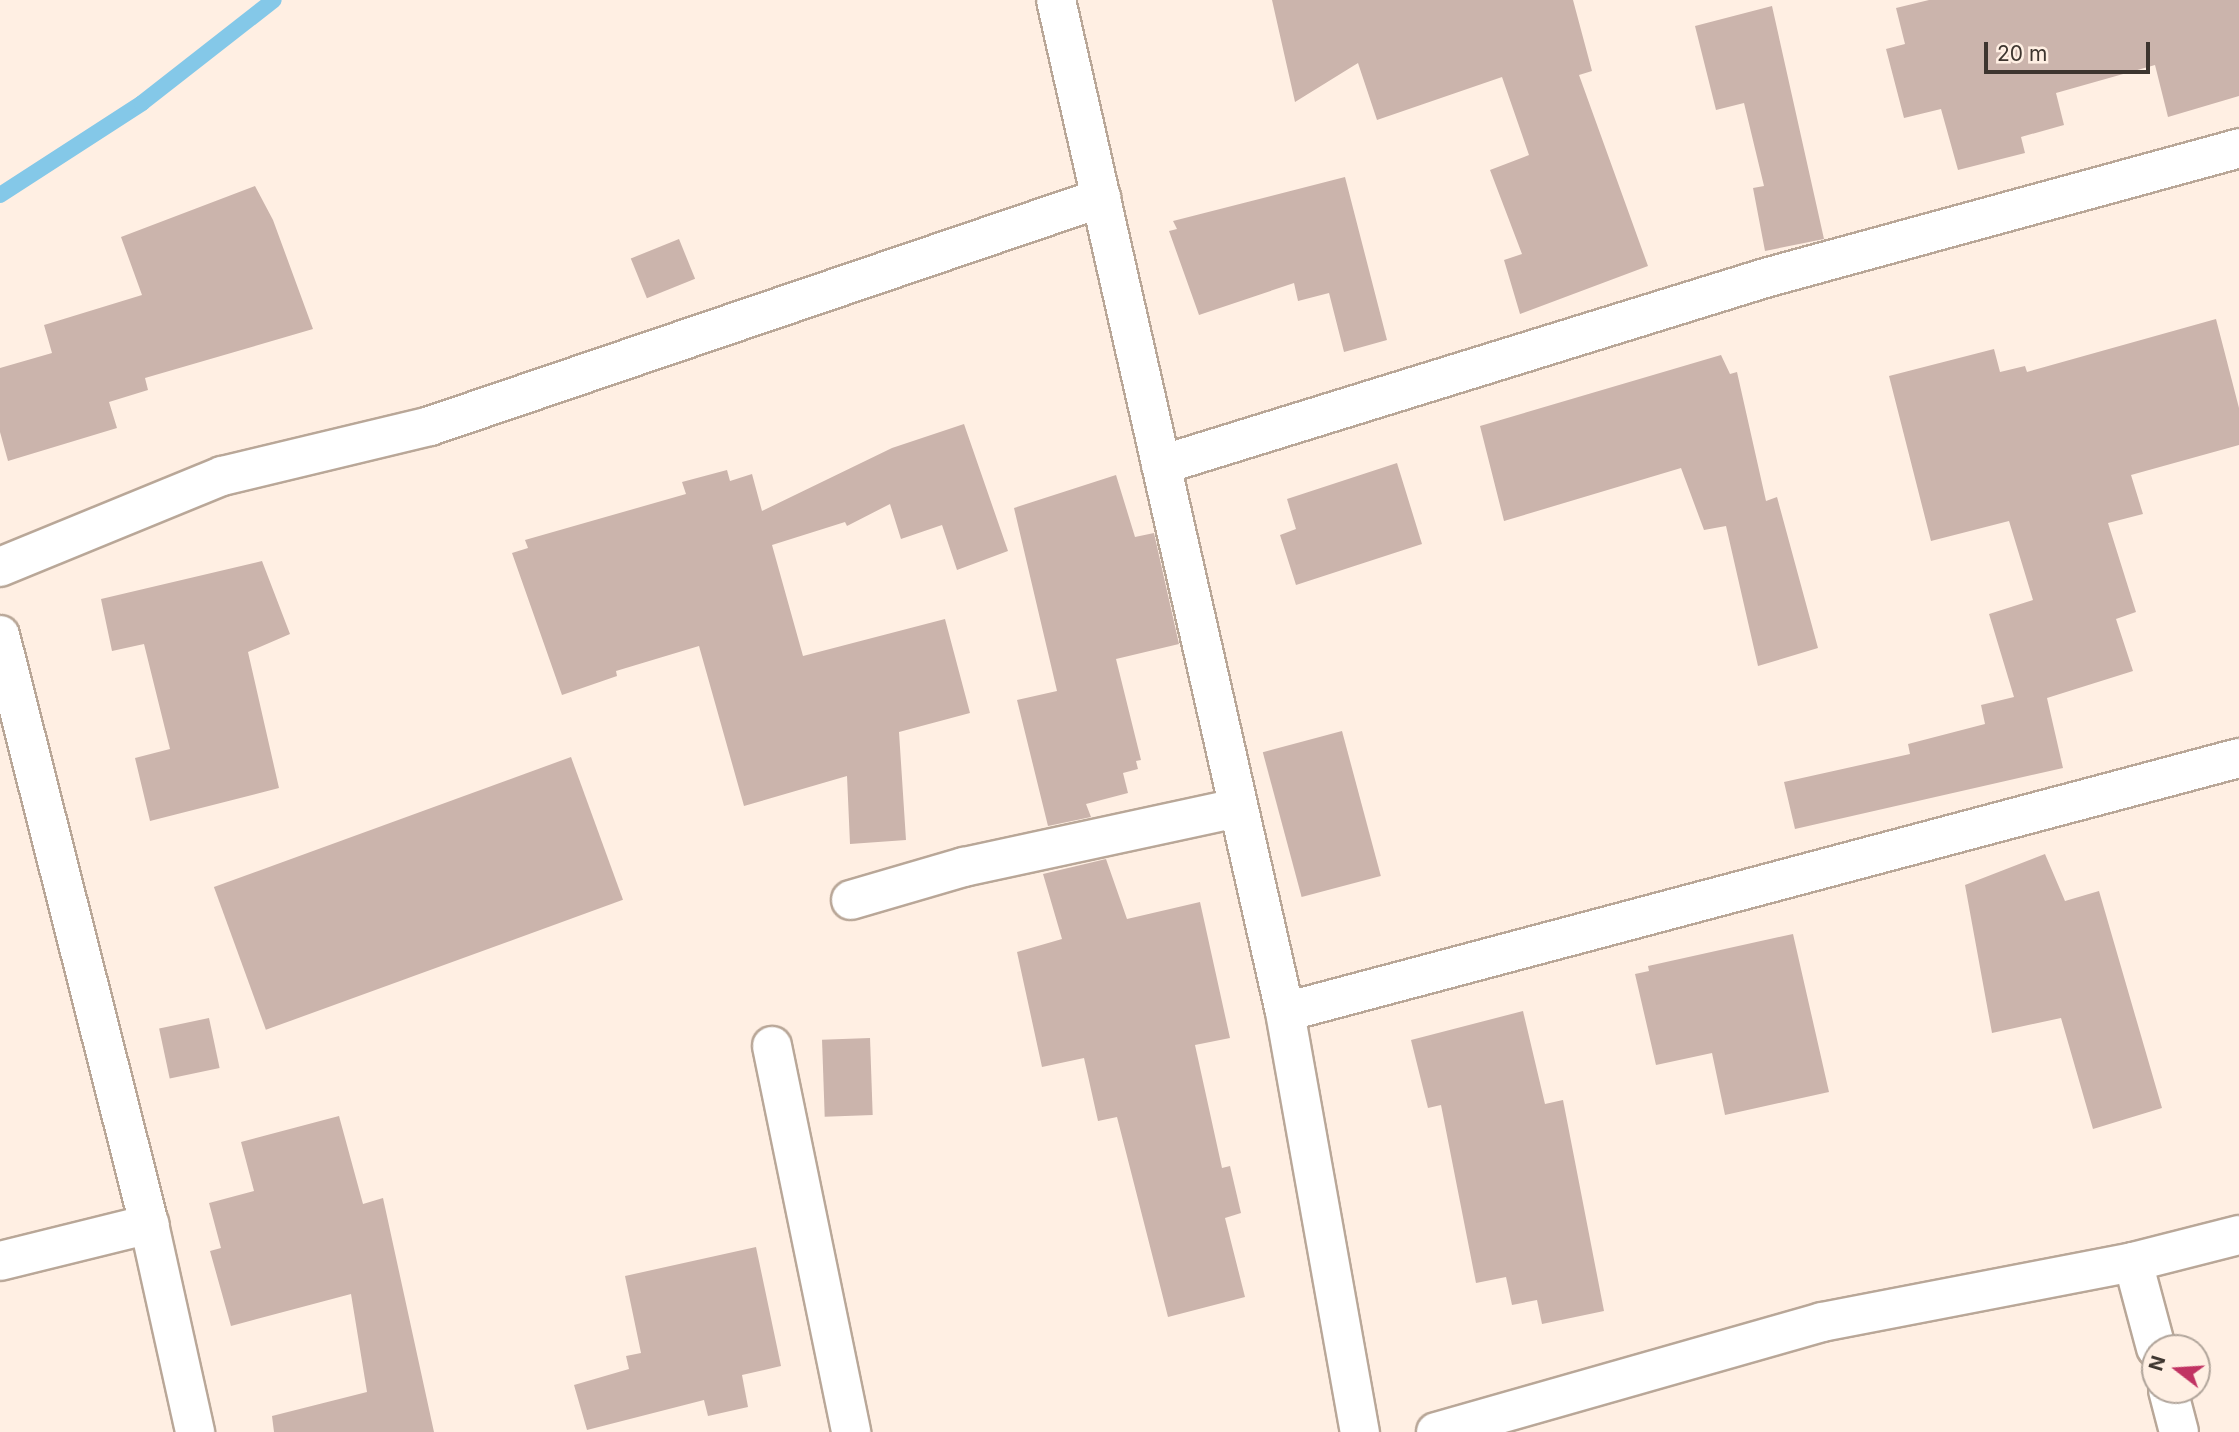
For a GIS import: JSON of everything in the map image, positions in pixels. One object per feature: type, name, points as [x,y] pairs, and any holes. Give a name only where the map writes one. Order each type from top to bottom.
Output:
[{"type":"street","points":[[1056,0],[1284,1012],[1360,1432]]},
{"type":"street","points":[[1161,465],[1765,278],[2239,148]]},
{"type":"street","points":[[0,567],[222,476],[430,426],[1101,198]]},
{"type":"street","points":[[0,635],[149,1224],[195,1432]]},
{"type":"street","points":[[1284,1012],[2239,758]]},
{"type":"street","points":[[851,900],[964,867],[1238,808]]},
{"type":"street","points":[[772,1046],[851,1432]]},
{"type":"street","points":[[0,1261],[149,1224]]},
{"type":"street","points":[[1436,1432],[1822,1322],[2133,1262],[2239,1235]]},
{"type":"street","points":[[2133,1262],[2152,1334]]},
{"type":"street","points":[[2172,1404],[2179,1432]]},
{"type":"building","points":[[1272,0],[1573,0],[1592,71],[1579,75],[1648,266],[1520,314],[1504,260],[1522,254],[1490,170],[1529,155],[1502,77],[1377,120],[1358,63],[1295,102]]},
{"type":"building","points":[[1929,0],[2239,0],[2239,96],[2168,117],[2155,65],[2056,93],[2064,125],[2021,137],[2025,153],[1958,170],[1941,109],[1904,118],[1886,49],[1905,44],[1896,8]]},
{"type":"building","points":[[1772,6],[1824,239],[1765,251],[1753,188],[1764,186],[1744,103],[1716,110],[1695,26]]},
{"type":"building","points":[[1345,177],[1387,340],[1344,352],[1329,293],[1298,301],[1294,283],[1199,315],[1169,231],[1177,229],[1173,221]]},
{"type":"building","points":[[255,186],[273,220],[313,329],[145,378],[148,390],[109,402],[117,428],[8,461],[0,432],[0,368],[52,353],[44,325],[142,295],[121,237]]},
{"type":"building","points":[[679,239],[695,279],[647,298],[631,258]]},
{"type":"building","points":[[2216,319],[2239,408],[2239,445],[2131,475],[2143,514],[2108,523],[2136,612],[2116,619],[2133,671],[2047,698],[2063,768],[1795,829],[1784,782],[1910,754],[1908,744],[1985,724],[1981,705],[2014,697],[1989,614],[2033,600],[2009,521],[1931,541],[1889,376],[1994,349],[2000,372],[2025,366],[2027,372]]},
{"type":"building","points":[[1721,355],[1730,374],[1737,372],[1766,501],[1777,497],[1818,648],[1758,666],[1726,526],[1704,530],[1681,468],[1504,521],[1480,426]]},
{"type":"building","points":[[964,424],[1008,551],[957,570],[942,525],[901,539],[890,504],[847,526],[845,522],[772,545],[803,656],[945,619],[970,713],[899,732],[906,840],[850,844],[847,776],[744,806],[699,646],[616,671],[617,676],[562,695],[512,553],[528,548],[525,540],[686,494],[682,482],[727,470],[730,481],[752,474],[762,511],[892,448]]},
{"type":"building","points":[[1397,463],[1422,544],[1296,585],[1280,535],[1296,529],[1287,499]]},
{"type":"building","points":[[1116,475],[1135,537],[1154,533],[1179,644],[1116,659],[1141,760],[1136,761],[1138,769],[1123,773],[1128,793],[1086,804],[1091,817],[1048,826],[1017,700],[1057,691],[1014,508]]},
{"type":"building","points":[[262,561],[290,634],[248,652],[279,788],[150,821],[135,758],[170,749],[144,644],[112,651],[101,599]]},
{"type":"building","points":[[1342,731],[1381,876],[1302,897],[1263,752]]},
{"type":"building","points":[[571,757],[623,900],[266,1030],[214,887]]},
{"type":"building","points":[[2045,854],[2065,901],[2099,891],[2162,1108],[2093,1129],[2061,1018],[1992,1033],[1965,885]]},
{"type":"building","points":[[1106,859],[1127,919],[1200,902],[1230,1038],[1195,1045],[1222,1168],[1230,1166],[1241,1213],[1225,1218],[1245,1297],[1168,1317],[1117,1117],[1098,1121],[1084,1058],[1042,1067],[1017,952],[1062,939],[1043,874]]},
{"type":"building","points":[[1793,934],[1829,1092],[1725,1115],[1712,1053],[1656,1065],[1635,974],[1649,971],[1648,966]]},
{"type":"building","points":[[1523,1011],[1545,1104],[1563,1100],[1604,1311],[1542,1324],[1537,1300],[1512,1305],[1506,1277],[1476,1283],[1441,1105],[1428,1108],[1411,1040]]},
{"type":"building","points":[[209,1018],[220,1068],[170,1078],[159,1029]]},
{"type":"building","points":[[870,1038],[873,1115],[825,1117],[822,1040]]},
{"type":"building","points":[[339,1116],[363,1204],[383,1198],[434,1432],[274,1432],[272,1416],[367,1392],[351,1294],[231,1326],[210,1251],[221,1248],[209,1203],[254,1191],[241,1142]]},
{"type":"building","points":[[756,1247],[781,1366],[742,1375],[748,1407],[708,1416],[704,1400],[587,1430],[574,1385],[629,1369],[626,1356],[641,1353],[625,1276]]},
{"type":"waterway","points":[[0,195],[142,103],[274,0]]}]
